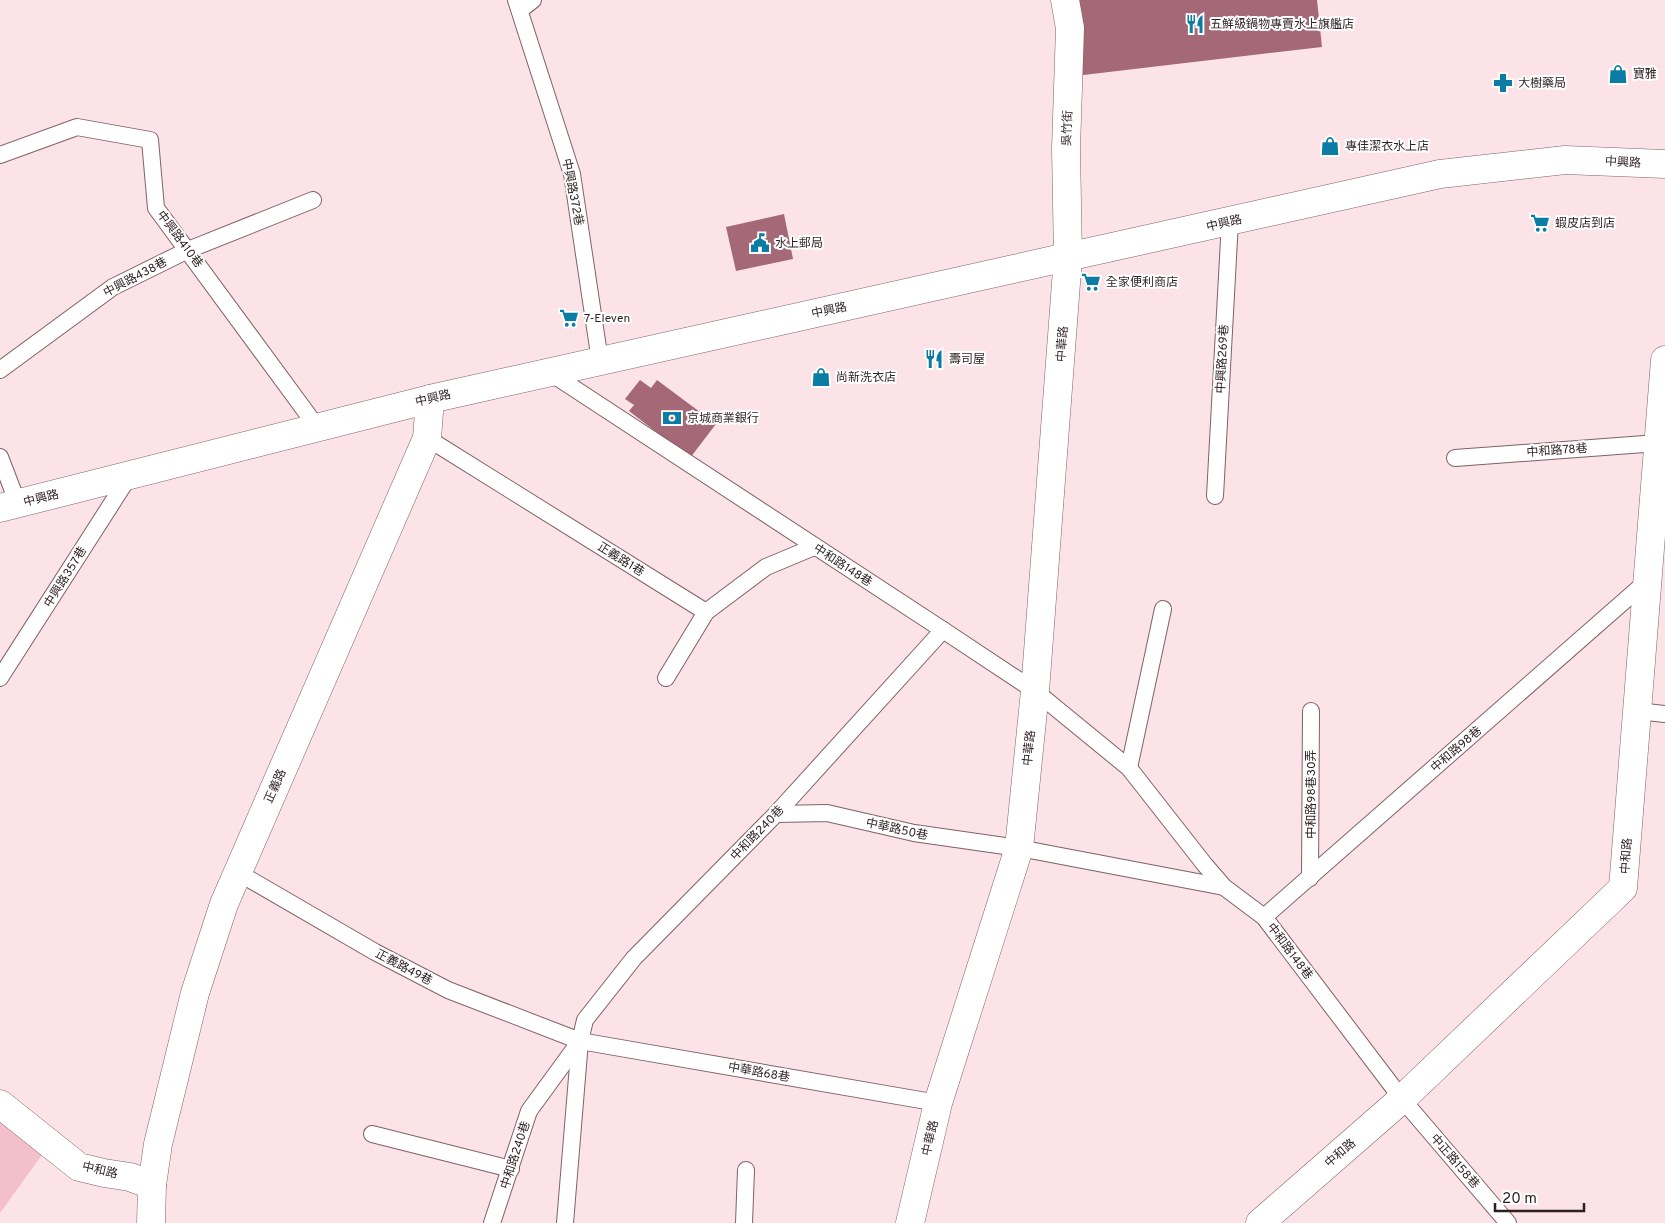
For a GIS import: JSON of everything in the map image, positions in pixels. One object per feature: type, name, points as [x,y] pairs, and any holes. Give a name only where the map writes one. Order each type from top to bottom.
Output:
[{"type":"street","name":"吳竹街","points":[[1065,0],[1070,28],[1066,148],[1068,257]]},
{"type":"street","name":"中興路","points":[[9,506],[430,399],[1440,174],[1565,160],[1665,164]]},
{"type":"street","name":"中華路","points":[[910,1223],[938,1103],[1019,848],[1035,692],[1068,257]]},
{"type":"street","name":"中和路","points":[[1260,1223],[1402,1099],[1624,888],[1665,360]]},
{"type":"street","name":"正義路","points":[[152,1185],[158,1144],[195,993],[224,904],[428,438],[430,399]]},
{"type":"street","name":"中和路","points":[[0,1104],[79,1167],[130,1177],[152,1185]]},
{"type":"street","points":[[151,1223],[152,1185]]},
{"type":"lane","points":[[518,5],[533,0]]},
{"type":"lane","name":"中興路372巷","points":[[518,5],[572,174],[600,361]]},
{"type":"lane","name":"中興路410巷","points":[[0,155],[77,128],[150,140],[156,208],[318,427]]},
{"type":"lane","name":"中興路438巷","points":[[0,370],[113,286],[188,250],[313,200]]},
{"type":"lane","name":"中興路269巷","points":[[1214,496],[1230,221]]},
{"type":"lane","name":"中和路148巷","points":[[549,372],[1035,692],[1129,768],[1224,887],[1264,917],[1402,1099]]},
{"type":"lane","name":"正義路1巷","points":[[428,438],[706,612]]},
{"type":"lane","name":"中和路78巷","points":[[1455,458],[1658,443]]},
{"type":"lane","points":[[0,457],[9,506]]},
{"type":"lane","name":"中興路357巷","points":[[0,678],[130,475]]},
{"type":"lane","points":[[666,678],[706,612],[766,567],[814,547]]},
{"type":"lane","name":"中和路98巷","points":[[1264,917],[1648,581]]},
{"type":"lane","points":[[1129,768],[1163,609]]},
{"type":"lane","name":"中和路240巷","points":[[565,1223],[580,1041],[585,1020],[634,958],[776,814],[943,630]]},
{"type":"lane","name":"中和路98巷30弄","points":[[1310,878],[1311,711]]},
{"type":"lane","points":[[1637,711],[1665,714]]},
{"type":"lane","name":"中華路50巷","points":[[776,814],[827,813],[914,833],[1019,848],[1224,887]]},
{"type":"lane","name":"正義路49巷","points":[[237,872],[376,952],[448,990],[580,1041]]},
{"type":"lane","name":"中和路240巷","points":[[492,1223],[528,1111],[580,1041]]},
{"type":"lane","name":"中華路68巷","points":[[580,1041],[938,1103]]},
{"type":"lane","name":"中正路158巷","points":[[1402,1099],[1508,1223]]},
{"type":"lane","points":[[372,1134],[510,1169]]},
{"type":"lane","points":[[744,1223],[746,1170]]},
{"type":"shaded area","points":[[0,1113],[44,1152],[0,1213]]},
{"type":"building","name":"五鮮級鍋物專賣水上旗艦店","points":[[1067,0],[1317,0],[1322,47],[1075,76]]},
{"type":"building","name":"水上郵局","points":[[784,214],[793,259],[736,271],[726,227]]},
{"type":"building","name":"京城商業銀行","points":[[640,380],[651,388],[657,380],[716,424],[690,458],[629,411],[634,405],[625,399]]},
{"type":"place","name":"五鮮級鍋物專賣水上旗艦店","points":[[1195,24]]},
{"type":"place","name":"寶雅","points":[[1618,74]]},
{"type":"place","name":"大樹藥局","points":[[1503,83]]},
{"type":"place","name":"專佳潔衣水上店","points":[[1330,146]]},
{"type":"place","name":"蝦皮店到店","points":[[1540,223]]},
{"type":"place","name":"水上郵局","points":[[760,243]]},
{"type":"place","name":"全家便利商店","points":[[1091,282]]},
{"type":"place","name":"7-Eleven","points":[[569,318]]},
{"type":"place","name":"壽司屋","points":[[934,359]]},
{"type":"place","name":"尚新洗衣店","points":[[821,377]]},
{"type":"place","name":"京城商業銀行","points":[[672,418]]}]
